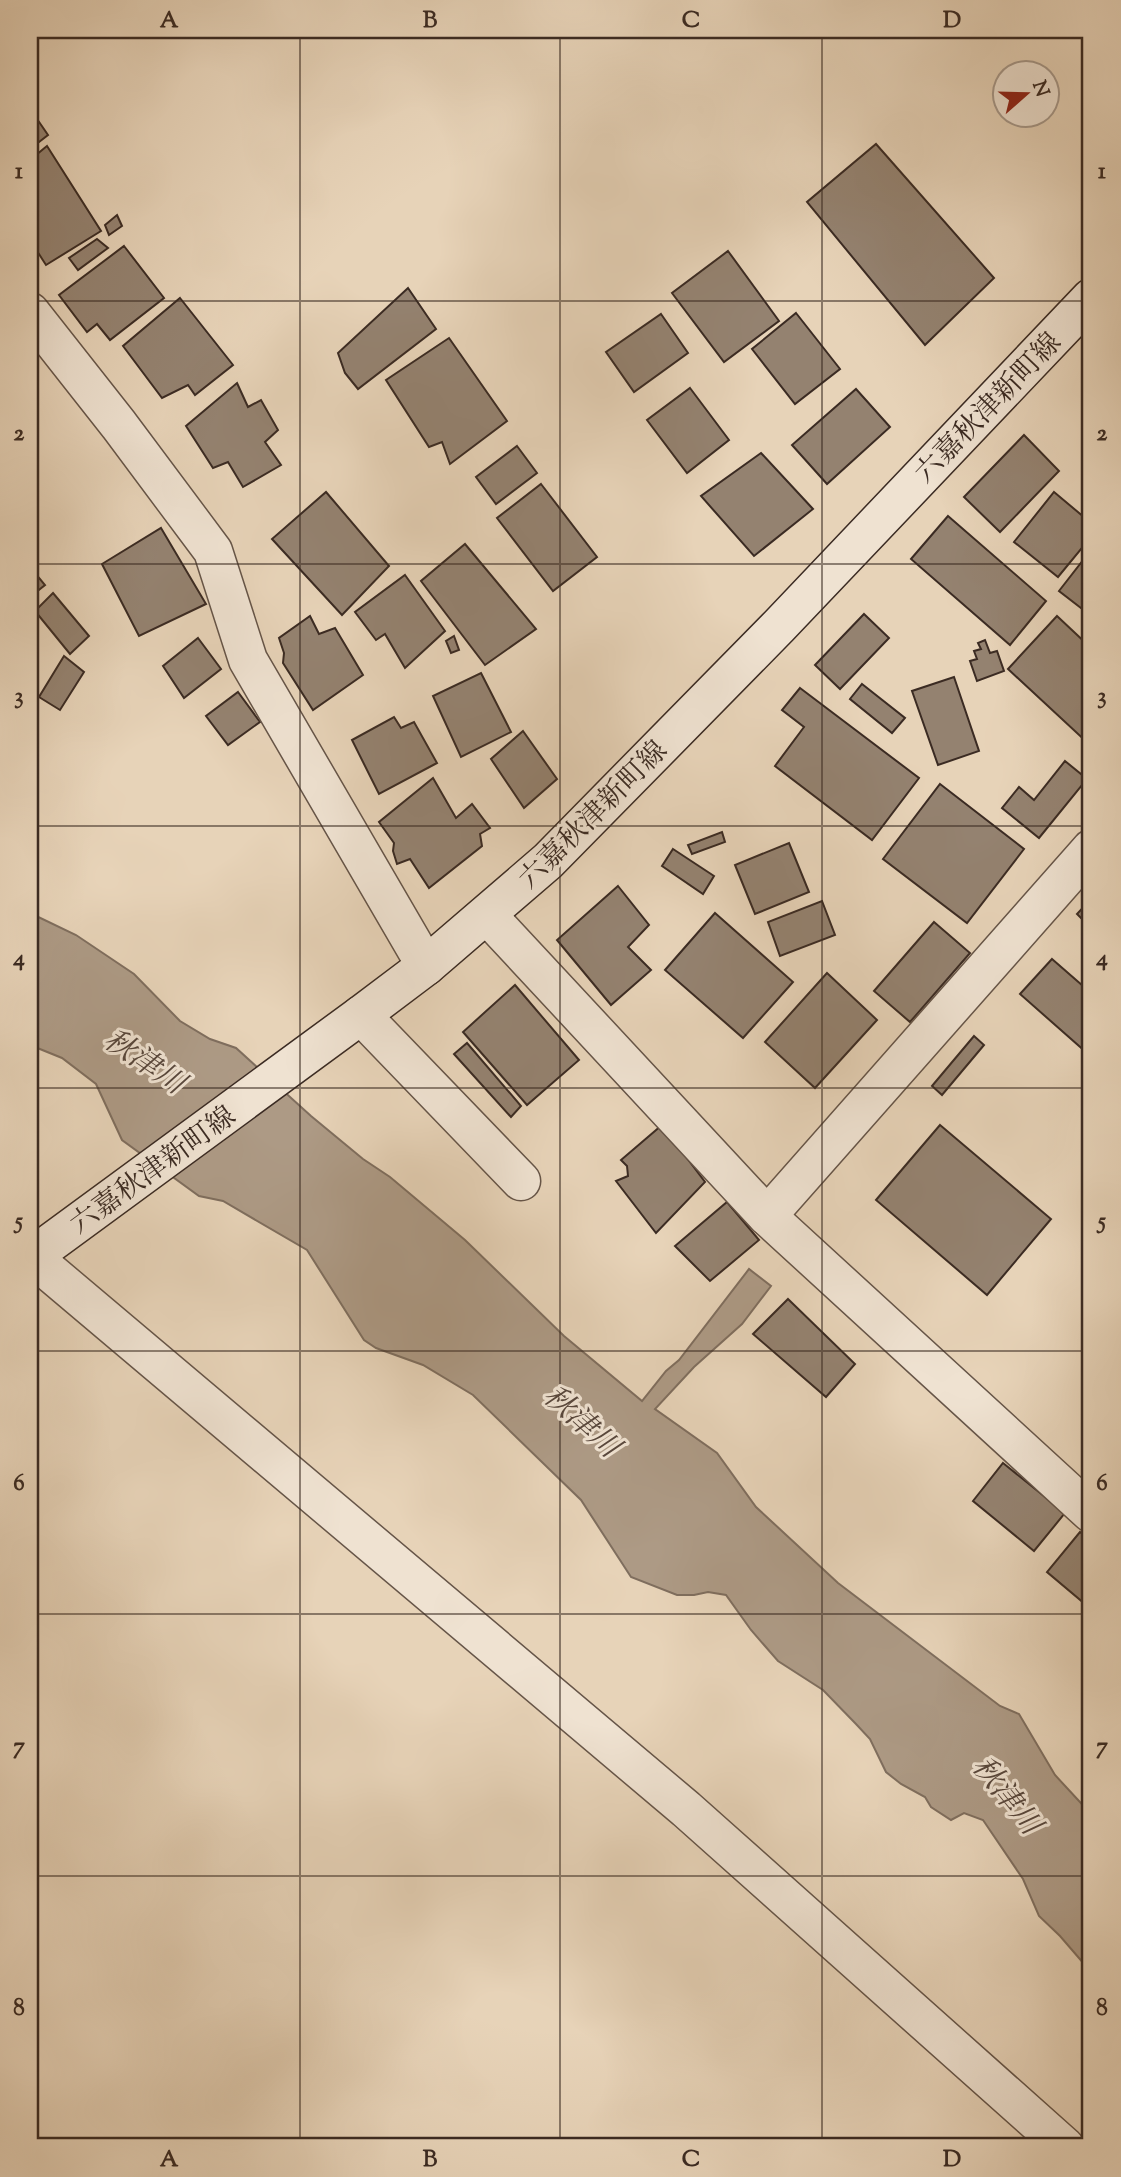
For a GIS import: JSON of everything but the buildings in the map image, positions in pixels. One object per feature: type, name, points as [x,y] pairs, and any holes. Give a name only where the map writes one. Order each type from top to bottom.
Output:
[{"type":"street","name":"六嘉秋津新町線","points":[[31,1257],[361,1015],[487,915],[548,861],[779,626],[1091,298]]},
{"type":"street","points":[[30,312],[214,551],[248,660],[426,965]]},
{"type":"street","points":[[767,1216],[1091,849]]},
{"type":"street","points":[[487,915],[767,1216],[1091,1513]]},
{"type":"street","points":[[361,1015],[521,1181]]},
{"type":"street","points":[[31,1257],[686,1809],[1065,2147]]},
{"type":"water","name":"秋津川","points":[[30,913],[76,935],[134,974],[180,1021],[210,1039],[236,1048],[311,1116],[465,1240],[564,1336],[642,1401],[666,1371],[679,1360],[749,1269],[771,1286],[742,1324],[694,1367],[655,1409],[717,1453],[756,1507],[838,1583],[1000,1706],[1019,1714],[1055,1775],[1091,1814],[1091,1972],[1039,1916],[1023,1879],[983,1820],[964,1813],[951,1820],[931,1807],[925,1797],[886,1772],[870,1739],[823,1690],[778,1661],[726,1595],[708,1592],[677,1595],[631,1577],[581,1500],[473,1395],[423,1365],[376,1348],[364,1340],[307,1250],[223,1201],[199,1196],[122,1140],[96,1084],[62,1058],[30,1045]]}]
